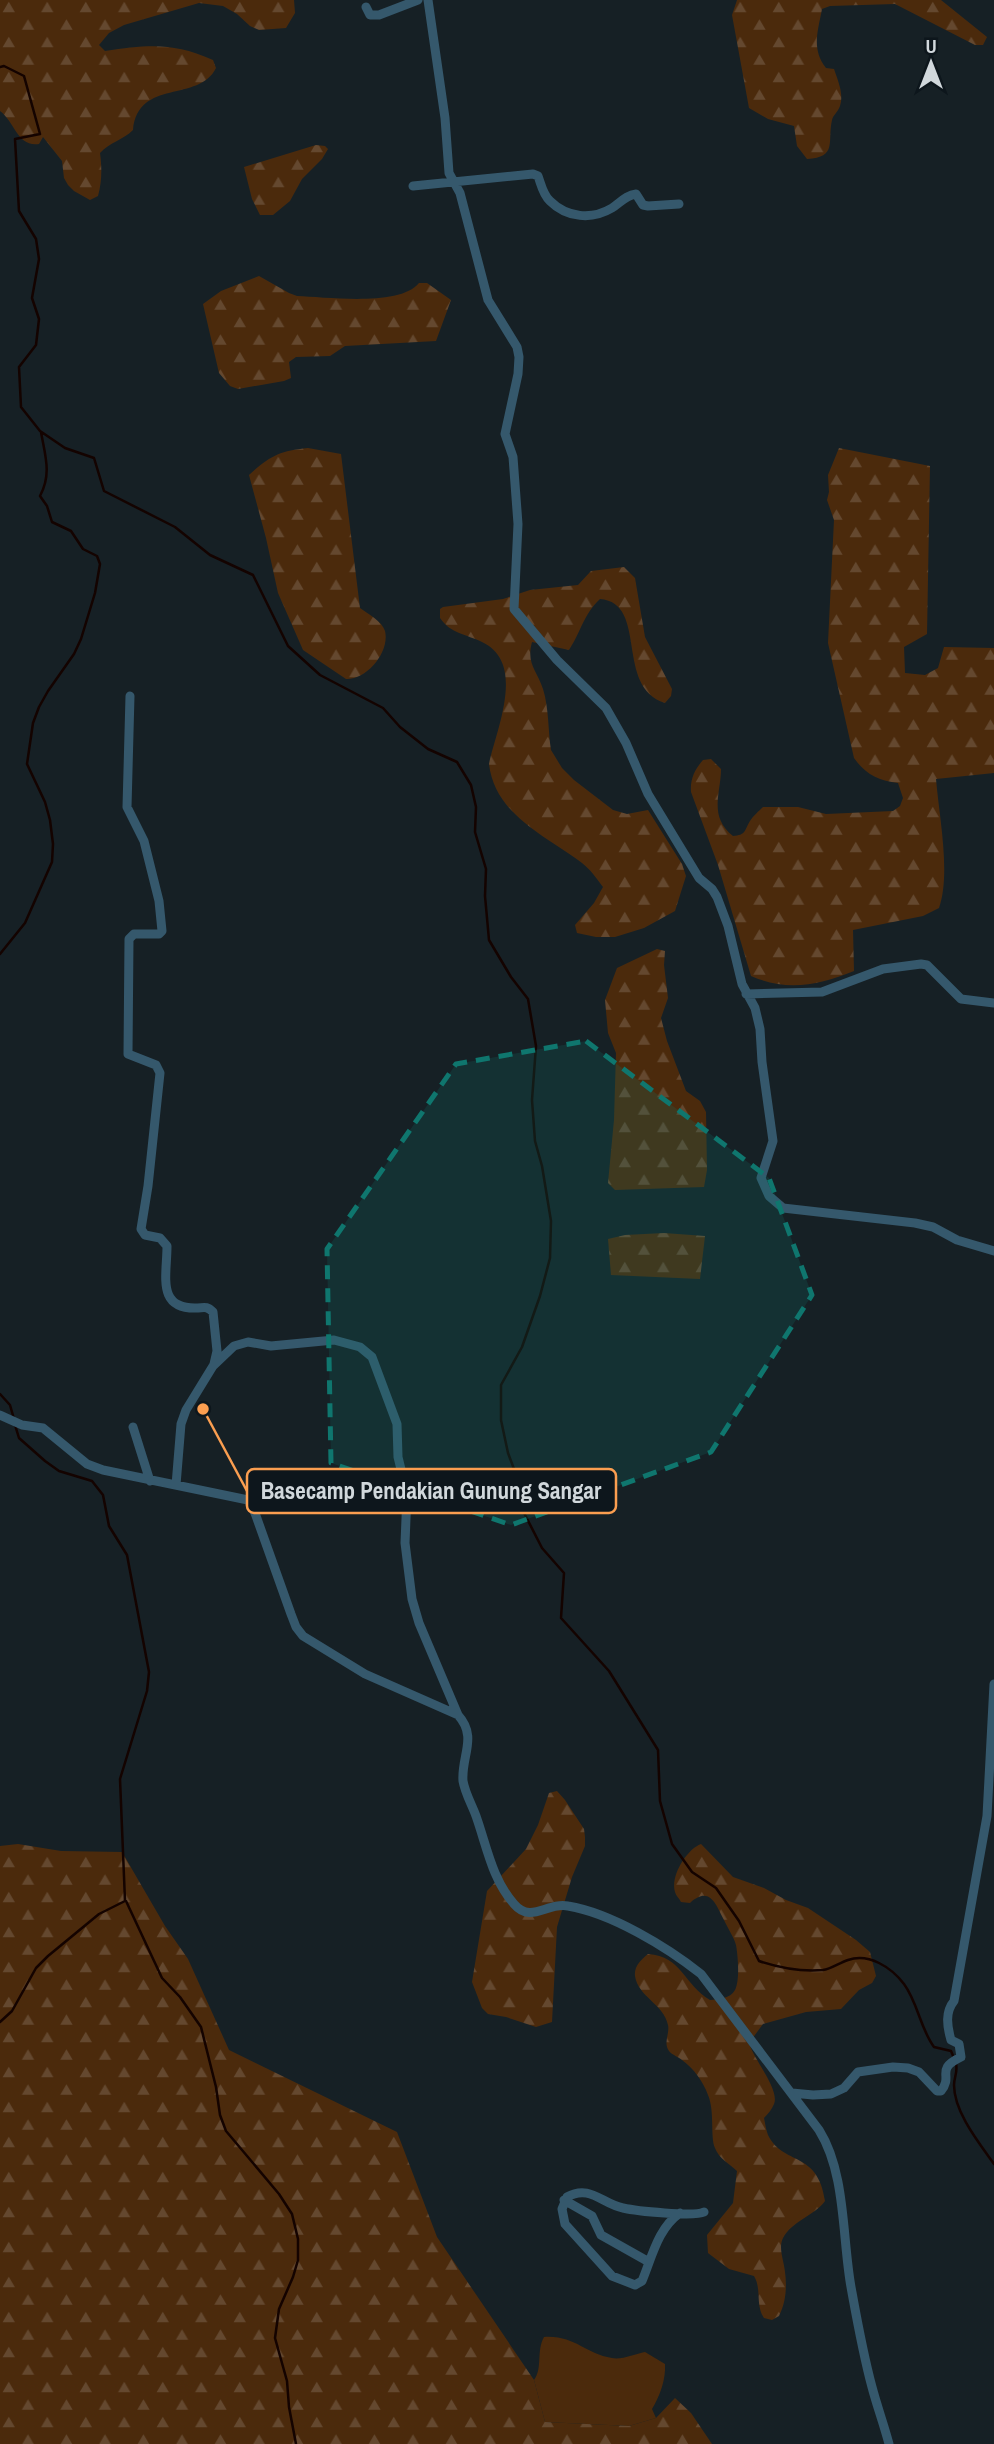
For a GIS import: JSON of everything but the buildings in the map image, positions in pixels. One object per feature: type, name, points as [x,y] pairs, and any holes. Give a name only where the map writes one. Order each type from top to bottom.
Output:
[{"type":"street","points":[[366,7],[370,15],[379,15],[418,0]]},
{"type":"street","points":[[428,0],[445,117],[447,161],[464,204],[488,300],[517,347],[519,357],[505,434],[513,457],[518,524],[514,603],[516,613],[557,660],[606,708],[618,727],[648,794],[699,878],[717,897],[746,994],[755,1008],[760,1029],[773,1140],[761,1178],[775,1203],[783,1208],[915,1223],[933,1227],[966,1243],[994,1251]]},
{"type":"street","points":[[413,186],[536,175],[548,200],[584,217],[597,215],[630,194],[636,194],[643,205],[680,204]]},
{"type":"street","points":[[130,696],[127,807],[144,841],[159,901],[162,931],[159,934],[134,934],[129,939],[128,1055],[156,1065],[160,1073],[141,1229],[145,1235],[160,1238],[167,1246],[166,1287],[172,1302],[184,1308],[206,1307],[213,1312],[217,1351],[213,1366],[181,1424],[176,1485]]},
{"type":"street","points":[[746,994],[822,992],[883,969],[921,964],[927,965],[961,999],[994,1003]]},
{"type":"street","points":[[213,1366],[234,1346],[248,1342],[271,1346],[334,1340],[360,1347],[372,1357],[397,1424],[398,1457],[407,1494],[407,1562],[415,1611],[458,1715],[465,1723],[468,1735],[463,1777],[492,1867],[515,1906],[528,1914],[561,1905],[581,1909],[618,1923],[670,1950],[701,1974],[819,2130],[831,2154],[838,2182],[850,2285],[871,2384],[889,2444]]},
{"type":"street","points":[[0,1415],[22,1425],[43,1429],[88,1464],[113,1473],[244,1498],[250,1503],[296,1627],[310,1642],[365,1674],[458,1715]]},
{"type":"street","points":[[133,1427],[150,1481]]},
{"type":"street","points":[[792,2093],[831,2094],[844,2088],[858,2072],[893,2067],[914,2070],[937,2091],[941,2091],[945,2085],[946,2067],[955,2060],[959,2044],[951,2040],[947,2022],[949,2007],[954,2001],[987,1816],[994,1684]]},
{"type":"street","points":[[680,2213],[662,2232],[642,2281],[638,2284],[612,2276],[565,2224],[562,2215],[564,2200],[573,2193],[584,2192],[592,2193],[623,2208],[680,2213],[696,2215],[704,2212]]},
{"type":"street","points":[[564,2200],[592,2216],[601,2235],[649,2262]]},
{"type":"highlighted area","points":[[586,1041],[769,1178],[812,1295],[711,1452],[511,1525],[331,1463],[327,1249],[456,1064]]},
{"type":"green space","points":[[0,0],[294,0],[295,13],[286,28],[259,30],[223,6],[199,3],[124,25],[109,33],[99,45],[105,51],[160,46],[198,54],[213,60],[216,68],[208,79],[197,85],[146,103],[137,114],[133,130],[100,153],[98,196],[90,200],[68,185],[64,178],[62,161],[43,137],[39,144],[26,142],[0,111]]},
{"type":"green space","points":[[737,0],[941,0],[987,37],[983,45],[975,45],[895,4],[830,6],[822,9],[817,40],[818,54],[826,68],[834,69],[841,101],[832,120],[827,152],[817,158],[807,159],[797,146],[794,126],[768,119],[749,108],[732,15]]},
{"type":"green space","points":[[316,145],[328,149],[302,179],[290,201],[273,215],[260,215],[252,199],[244,167]]},
{"type":"green space","points":[[259,276],[297,296],[380,298],[409,290],[419,283],[427,283],[451,300],[436,341],[345,346],[330,356],[296,357],[289,362],[291,378],[238,389],[230,386],[219,373],[203,304],[221,291]]},
{"type":"green space","points":[[308,448],[341,454],[360,608],[378,621],[385,631],[386,639],[380,656],[369,670],[354,678],[346,679],[303,650],[278,593],[249,475],[276,456]]},
{"type":"green space","points":[[839,448],[930,466],[927,634],[904,647],[905,673],[925,675],[938,668],[944,647],[994,648],[994,773],[936,779],[944,862],[939,908],[923,916],[853,930],[854,971],[816,983],[777,984],[751,976],[718,865],[691,792],[691,783],[703,760],[711,759],[721,769],[718,812],[725,828],[733,836],[743,833],[751,819],[763,807],[798,807],[826,814],[893,811],[900,806],[903,798],[898,783],[873,776],[854,758],[828,643],[834,520],[827,500],[828,475]]},
{"type":"green space","points":[[624,567],[635,578],[645,637],[672,689],[671,696],[665,703],[650,694],[640,681],[629,629],[624,615],[615,604],[600,599],[594,605],[569,650],[532,642],[530,656],[545,696],[551,750],[562,768],[613,810],[627,814],[648,810],[682,864],[686,876],[675,911],[644,928],[615,937],[596,937],[577,933],[575,925],[594,903],[603,887],[585,865],[538,833],[512,811],[493,782],[489,764],[505,698],[503,665],[496,652],[482,642],[454,631],[444,623],[440,618],[440,609],[503,599],[530,590],[578,585],[591,571]]},
{"type":"green space","points":[[657,949],[665,951],[668,998],[661,1018],[667,1041],[686,1091],[700,1101],[706,1112],[707,1170],[704,1187],[615,1190],[608,1183],[614,1120],[616,1053],[608,1033],[605,1000],[617,968]]},
{"type":"green space","points":[[664,1233],[705,1236],[700,1279],[611,1275],[608,1239],[625,1235]]},
{"type":"green space","points":[[557,1791],[584,1829],[585,1846],[572,1877],[557,1927],[552,2022],[536,2027],[488,2014],[482,2008],[472,1982],[487,1891],[526,1849],[549,1793]]},
{"type":"green space","points":[[18,1844],[61,1851],[122,1852],[165,1926],[188,1959],[229,2050],[397,2132],[437,2237],[534,2380],[545,2422],[629,2426],[656,2418],[675,2398],[691,2413],[712,2444],[0,2444],[0,1846]]},
{"type":"green space","points":[[701,1844],[733,1877],[808,1908],[856,1940],[870,1952],[876,1976],[872,1983],[859,1990],[841,2009],[806,2012],[763,2024],[749,2043],[775,2098],[772,2108],[764,2118],[768,2135],[774,2145],[808,2166],[815,2174],[825,2201],[792,2227],[783,2238],[781,2250],[786,2278],[785,2294],[779,2316],[772,2320],[764,2318],[761,2313],[754,2276],[729,2269],[708,2253],[707,2235],[733,2203],[737,2171],[715,2148],[710,2101],[704,2085],[690,2067],[669,2051],[666,2018],[641,1990],[635,1976],[637,1966],[648,1954],[659,1956],[676,1965],[694,1987],[710,2000],[727,1997],[737,1986],[736,1945],[715,1903],[703,1896],[690,1903],[681,1902],[675,1892],[677,1871],[690,1851]]},
{"type":"green space","points":[[544,2337],[564,2339],[612,2358],[624,2358],[645,2352],[665,2364],[662,2387],[652,2409],[656,2418],[629,2426],[545,2422],[534,2380]]},
{"type":"waterway","points":[[0,67],[4,66],[24,76],[40,134],[15,139],[19,211],[36,239],[39,259],[32,298],[39,319],[36,345],[19,367],[21,407],[40,431],[65,448],[94,458],[104,491],[175,527],[210,555],[253,575],[288,646],[320,675],[383,708],[400,727],[428,749],[457,762],[471,785],[476,807],[475,832],[486,869],[485,896],[489,940],[528,999],[536,1046],[532,1100],[535,1141],[551,1221],[550,1258],[540,1296],[522,1347],[501,1385],[501,1420],[508,1453],[520,1485],[520,1505],[542,1548],[564,1573],[561,1618],[609,1671],[658,1750],[660,1801],[672,1844],[692,1872],[716,1888],[739,1921],[759,1961],[806,1970],[826,1969],[856,1958],[879,1963],[893,1972],[904,1984],[934,2047],[951,2051],[954,2058]]},
{"type":"waterway","points":[[0,954],[25,923],[52,862],[50,820],[45,802],[27,764],[33,723],[48,691],[74,654],[81,639],[95,593],[100,564],[97,556],[83,549],[71,531],[52,522],[47,506],[40,496],[47,472],[41,432]]},
{"type":"waterway","points":[[0,1394],[10,1405],[14,1419]]},
{"type":"waterway","points":[[0,2022],[12,2011],[36,1968],[48,1956],[99,1914],[125,1901],[120,1779],[147,1691],[149,1672],[127,1555],[109,1526],[103,1495],[92,1481],[59,1471],[45,1461],[19,1438],[15,1425]]},
{"type":"waterway","points":[[126,1901],[162,1978],[180,1997],[201,2027],[226,2131],[279,2194],[292,2214],[298,2239],[298,2260],[279,2309],[275,2338],[287,2381],[296,2444]]},
{"type":"waterway","points":[[956,2064],[954,2085],[958,2106],[968,2127],[994,2164]]},
{"type":"place","name":"Basecamp Pendakian Gunung Sangar","points":[[203,1409]]}]
